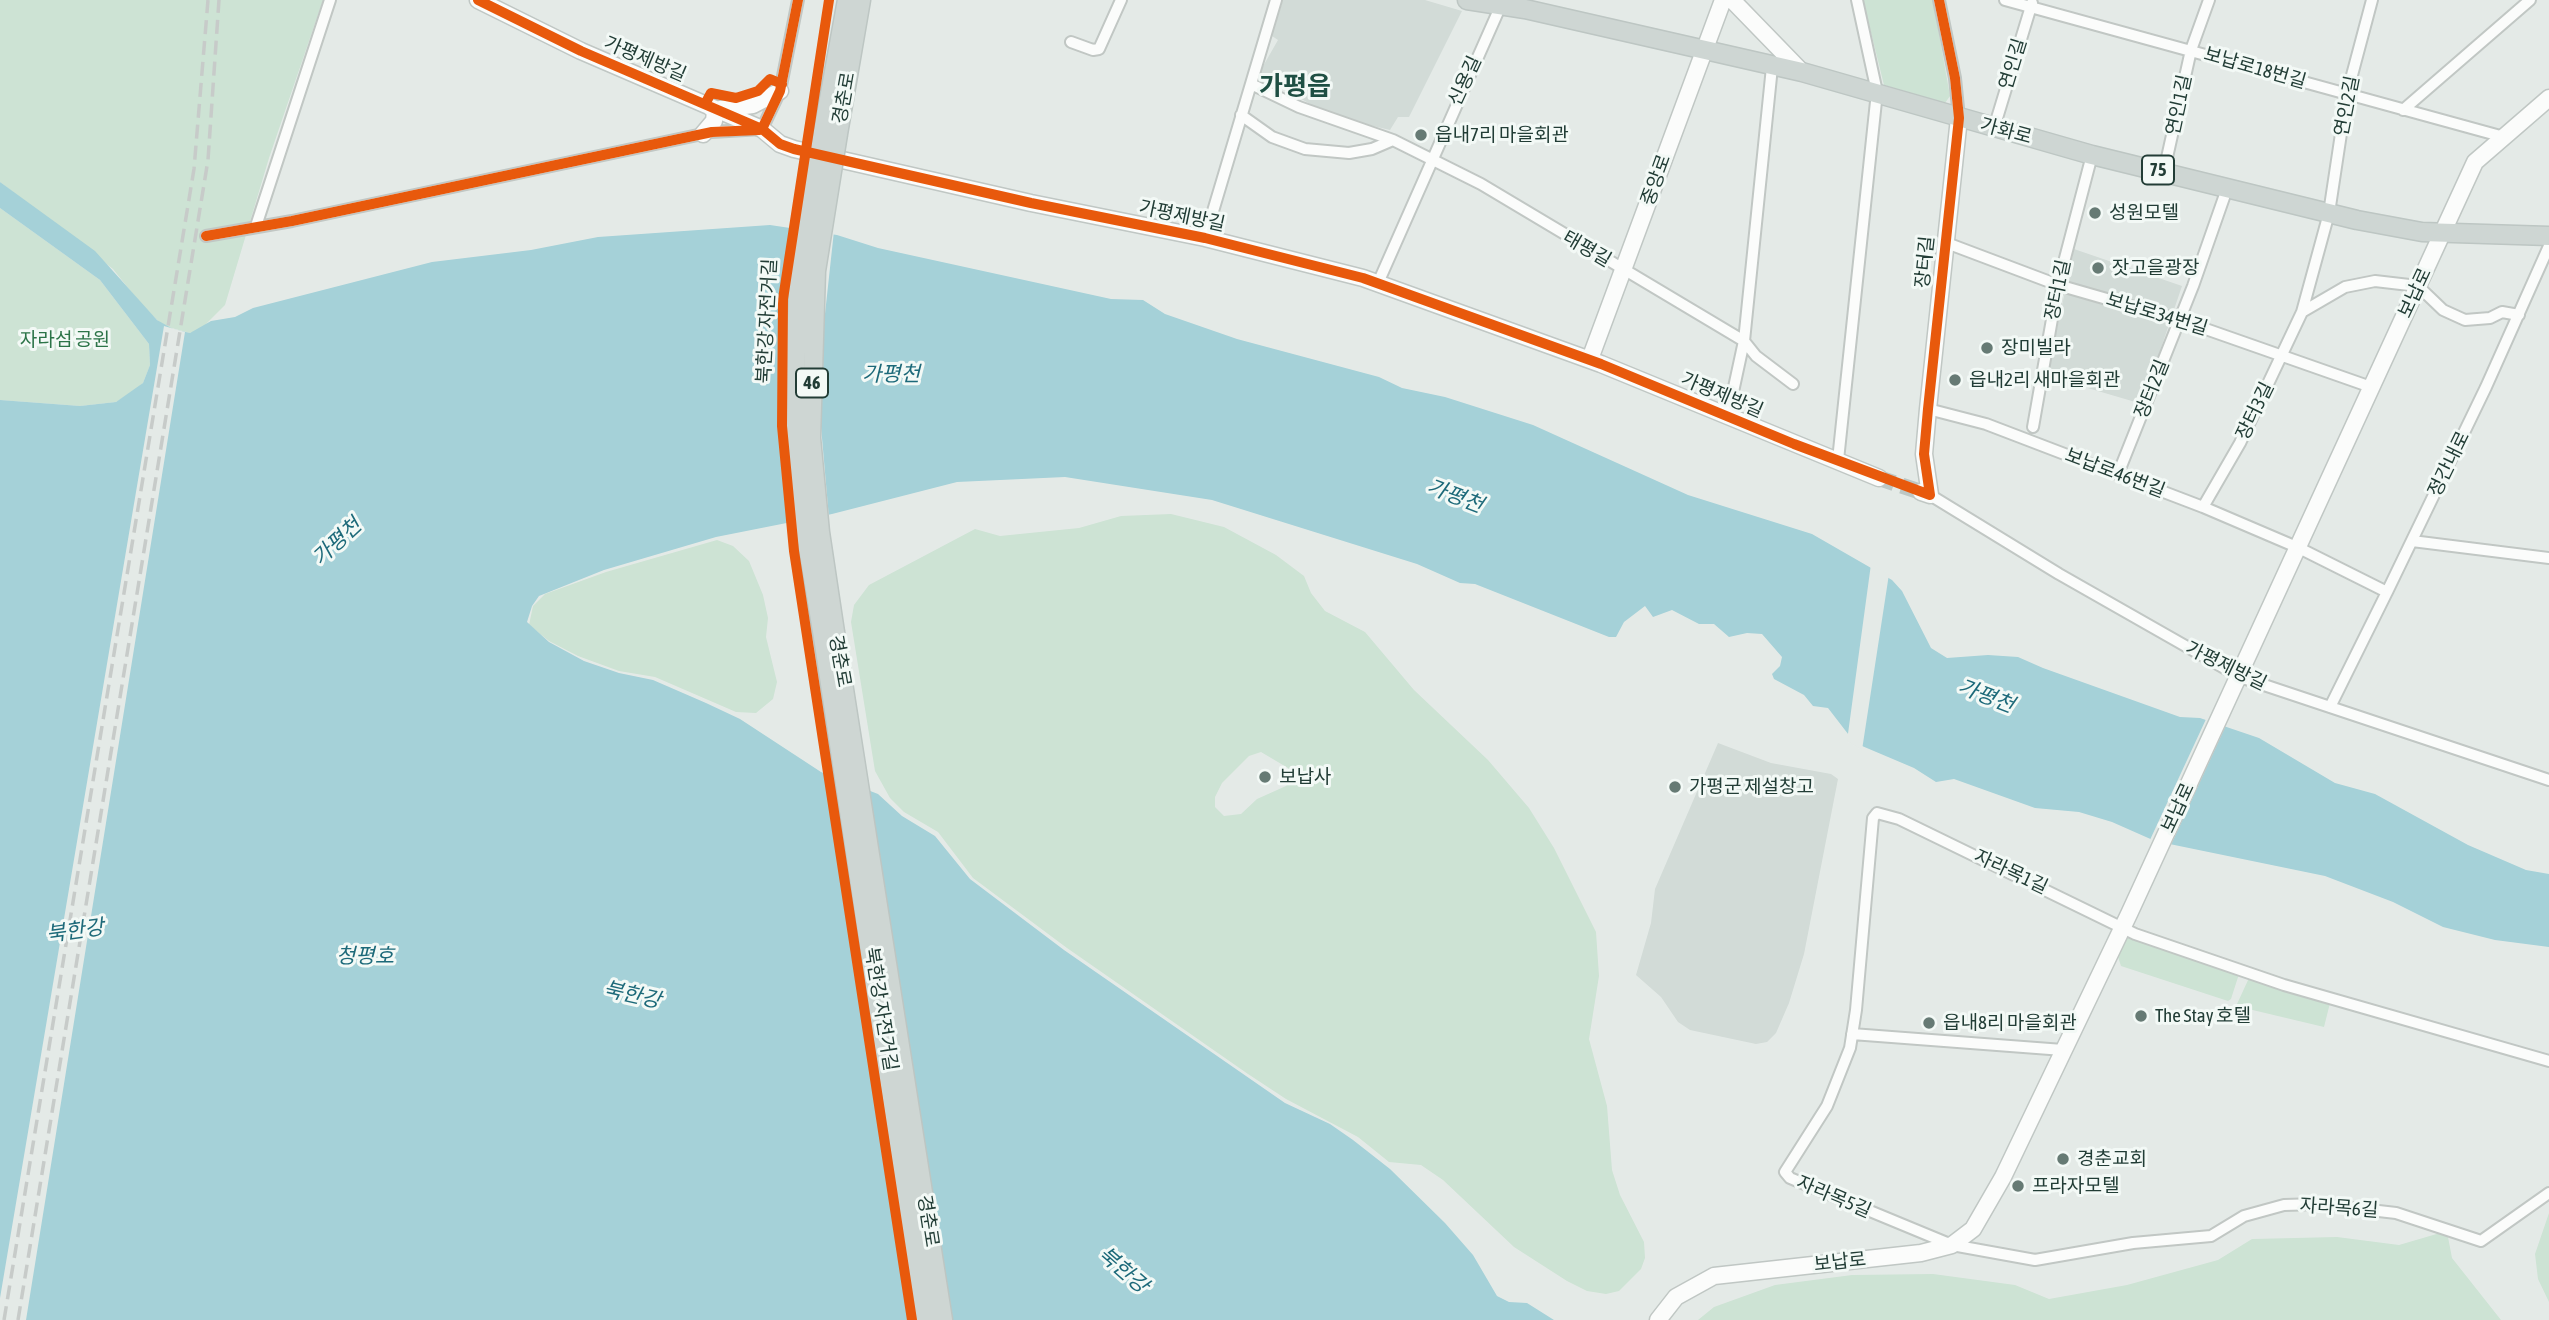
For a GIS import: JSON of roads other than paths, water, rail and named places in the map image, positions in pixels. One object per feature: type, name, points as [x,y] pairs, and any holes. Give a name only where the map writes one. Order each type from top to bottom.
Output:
[{"type":"main road","name":"경춘로","points":[[831,133],[847,0]]},
{"type":"main road","name":"경춘로","points":[[861,0],[799,271],[795,365],[796,441],[805,530],[829,635],[844,734],[925,1320]]},
{"type":"main road","name":"가화로","points":[[1467,0],[1501,5],[1526,5],[1703,51],[1802,72],[2092,155],[2228,186],[2329,213],[2422,232],[2549,236]]},
{"type":"main road","name":"경춘로","points":[[844,734],[943,1320]]},
{"type":"street","points":[[257,226],[330,0]]},
{"type":"street","name":"가평제방길","points":[[478,0],[581,51],[762,129],[780,144],[794,149],[1031,203],[1205,238],[1378,283],[1590,359],[1879,478]]},
{"type":"street","points":[[206,236],[703,134],[762,129],[781,88],[798,0]]},
{"type":"street","points":[[1071,43],[1098,49],[1121,0]]},
{"type":"street","points":[[1205,238],[1276,0]]},
{"type":"street","name":"중앙로","points":[[1590,359],[1723,0]]},
{"type":"street","points":[[1732,0],[1802,72]]},
{"type":"street","points":[[1838,460],[1877,92],[1857,0]]},
{"type":"street","points":[[1939,0],[1953,65],[1959,118]]},
{"type":"street","name":"보납로18번길","points":[[2005,0],[2032,3],[2504,137]]},
{"type":"street","name":"연인1길","points":[[2164,171],[2191,50],[2208,0]]},
{"type":"street","name":"연인2길","points":[[2329,213],[2347,94],[2372,0]]},
{"type":"street","points":[[2403,110],[2530,0]]},
{"type":"street","name":"연인길","points":[[1994,128],[2032,3]]},
{"type":"street","name":"신용길","points":[[1378,283],[1430,158],[1501,5]]},
{"type":"street","points":[[1728,415],[1744,341],[1772,67]]},
{"type":"street","points":[[1251,83],[1299,107],[1393,140],[1430,158]]},
{"type":"street","points":[[703,134],[713,125],[713,108],[753,105],[781,88]]},
{"type":"street","name":"보납로","points":[[1658,1320],[1676,1297],[1714,1276],[1922,1253],[1952,1245],[1969,1235],[1983,1214],[2125,921],[2240,677],[2475,162],[2549,98]]},
{"type":"street","points":[[1241,116],[1290,146],[1319,152],[1362,151],[1393,140]]},
{"type":"street","name":"장터길","points":[[1928,409],[1959,118]]},
{"type":"street","name":"장터1길","points":[[2033,427],[2058,285],[2092,155]]},
{"type":"street","name":"태평길","points":[[1430,158],[1744,341],[1756,356],[1793,384]]},
{"type":"street","name":"장터2길","points":[[2118,474],[2180,320],[2228,186]]},
{"type":"street","name":"장터3길","points":[[2203,507],[2240,443],[2302,312],[2329,213]]},
{"type":"street","name":"보납로34번길","points":[[1944,242],[2058,285],[2180,320],[2371,387]]},
{"type":"street","name":"정간내로","points":[[2330,707],[2412,541],[2549,246]]},
{"type":"street","points":[[2302,312],[2327,296],[2354,284],[2375,281],[2418,286],[2443,310],[2465,320],[2490,318],[2502,312],[2519,315]]},
{"type":"street","name":"가평제방길","points":[[1928,409],[1924,454],[1925,493],[2059,574],[2240,677],[2549,780]]},
{"type":"street","name":"보납로46번길","points":[[1928,409],[1986,424],[2203,507],[2299,548]]},
{"type":"street","points":[[2412,541],[2549,558]]},
{"type":"street","points":[[2299,548],[2387,592]]},
{"type":"street","name":"자라목1길","points":[[1852,1034],[1873,818],[1880,813],[1899,819],[2125,921]]},
{"type":"street","points":[[2125,921],[2284,985],[2549,1061]]},
{"type":"street","points":[[1852,1034],[2063,1050]]},
{"type":"street","name":"자라목5길","points":[[1852,1034],[1845,1063],[1827,1106],[1787,1166],[1787,1175],[1952,1245]]},
{"type":"street","name":"자라목6길","points":[[1952,1245],[2035,1260],[2067,1257],[2133,1243],[2211,1236],[2244,1216],[2284,1205],[2318,1204],[2396,1213],[2418,1218],[2481,1241],[2549,1193]]},
{"type":"water","name":"청평호","points":[[0,182],[95,251],[157,320],[173,329],[190,333],[211,321],[235,317],[253,308],[432,262],[531,250],[598,237],[770,225],[837,235],[878,248],[1111,299],[1143,300],[1165,314],[1237,339],[1379,377],[1402,388],[1445,397],[1533,425],[1688,495],[1812,534],[1892,580],[1902,591],[1931,648],[1947,658],[1988,655],[2018,657],[2180,717],[2200,718],[2259,738],[2335,783],[2375,794],[2468,845],[2526,870],[2549,874],[2549,947],[2495,940],[2443,927],[2393,902],[2325,876],[2155,841],[2112,822],[2079,812],[2035,808],[1954,779],[1936,782],[1914,768],[1855,743],[1828,708],[1813,706],[1804,695],[1774,679],[1772,674],[1780,666],[1782,657],[1762,634],[1747,633],[1729,637],[1714,624],[1699,624],[1672,610],[1653,617],[1645,606],[1624,622],[1616,637],[1609,637],[1475,584],[1460,583],[1417,564],[1212,500],[1065,477],[957,482],[832,514],[716,537],[604,570],[539,596],[532,606],[527,622],[549,642],[584,661],[619,673],[653,680],[706,703],[740,719],[821,772],[878,794],[902,816],[935,836],[970,879],[1064,950],[1285,1103],[1330,1124],[1353,1140],[1390,1169],[1445,1223],[1473,1255],[1497,1296],[1509,1302],[1527,1303],[1554,1320],[0,1320],[0,400],[80,406],[116,402],[143,383],[150,365],[149,344],[100,280],[0,208]]},
{"type":"tunnel","points":[[1879,478],[1921,492]]},
{"type":"railway","points":[[4,1320],[194,169],[208,0]]},
{"type":"railway","points":[[18,1320],[208,160],[219,0]]},
{"type":"place","name":"읍내7리 마을회관","points":[[1421,135]]},
{"type":"place","name":"성원모텔","points":[[2095,213]]},
{"type":"place","name":"잣고을광장","points":[[2098,268]]},
{"type":"place","name":"장미빌라","points":[[1987,348]]},
{"type":"place","name":"읍내2리 새마을회관","points":[[1955,380]]},
{"type":"place","name":"보납사","points":[[1265,777]]},
{"type":"place","name":"가평군 제설창고","points":[[1675,787]]},
{"type":"place","name":"The Stay 호텔","points":[[2141,1016]]},
{"type":"place","name":"읍내8리 마을회관","points":[[1929,1023]]},
{"type":"place","name":"경춘교회","points":[[2063,1159]]},
{"type":"place","name":"프라자모텔","points":[[2018,1186]]},
{"type":"district","name":"가평읍","points":[[1295,87]]},
{"type":"park label","name":"자라섬 공원","points":[[65,340]]},
{"type":"water label","name":"가평천","points":[[891,374]]},
{"type":"water label","name":"가평천","points":[[1455,496]]},
{"type":"water label","name":"가평천","points":[[337,542]]},
{"type":"water label","name":"가평천","points":[[1986,696]]},
{"type":"water label","name":"북한강","points":[[75,931]]},
{"type":"water label","name":"북한강","points":[[632,995]]},
{"type":"water label","name":"북한강","points":[[1123,1270]]}]
